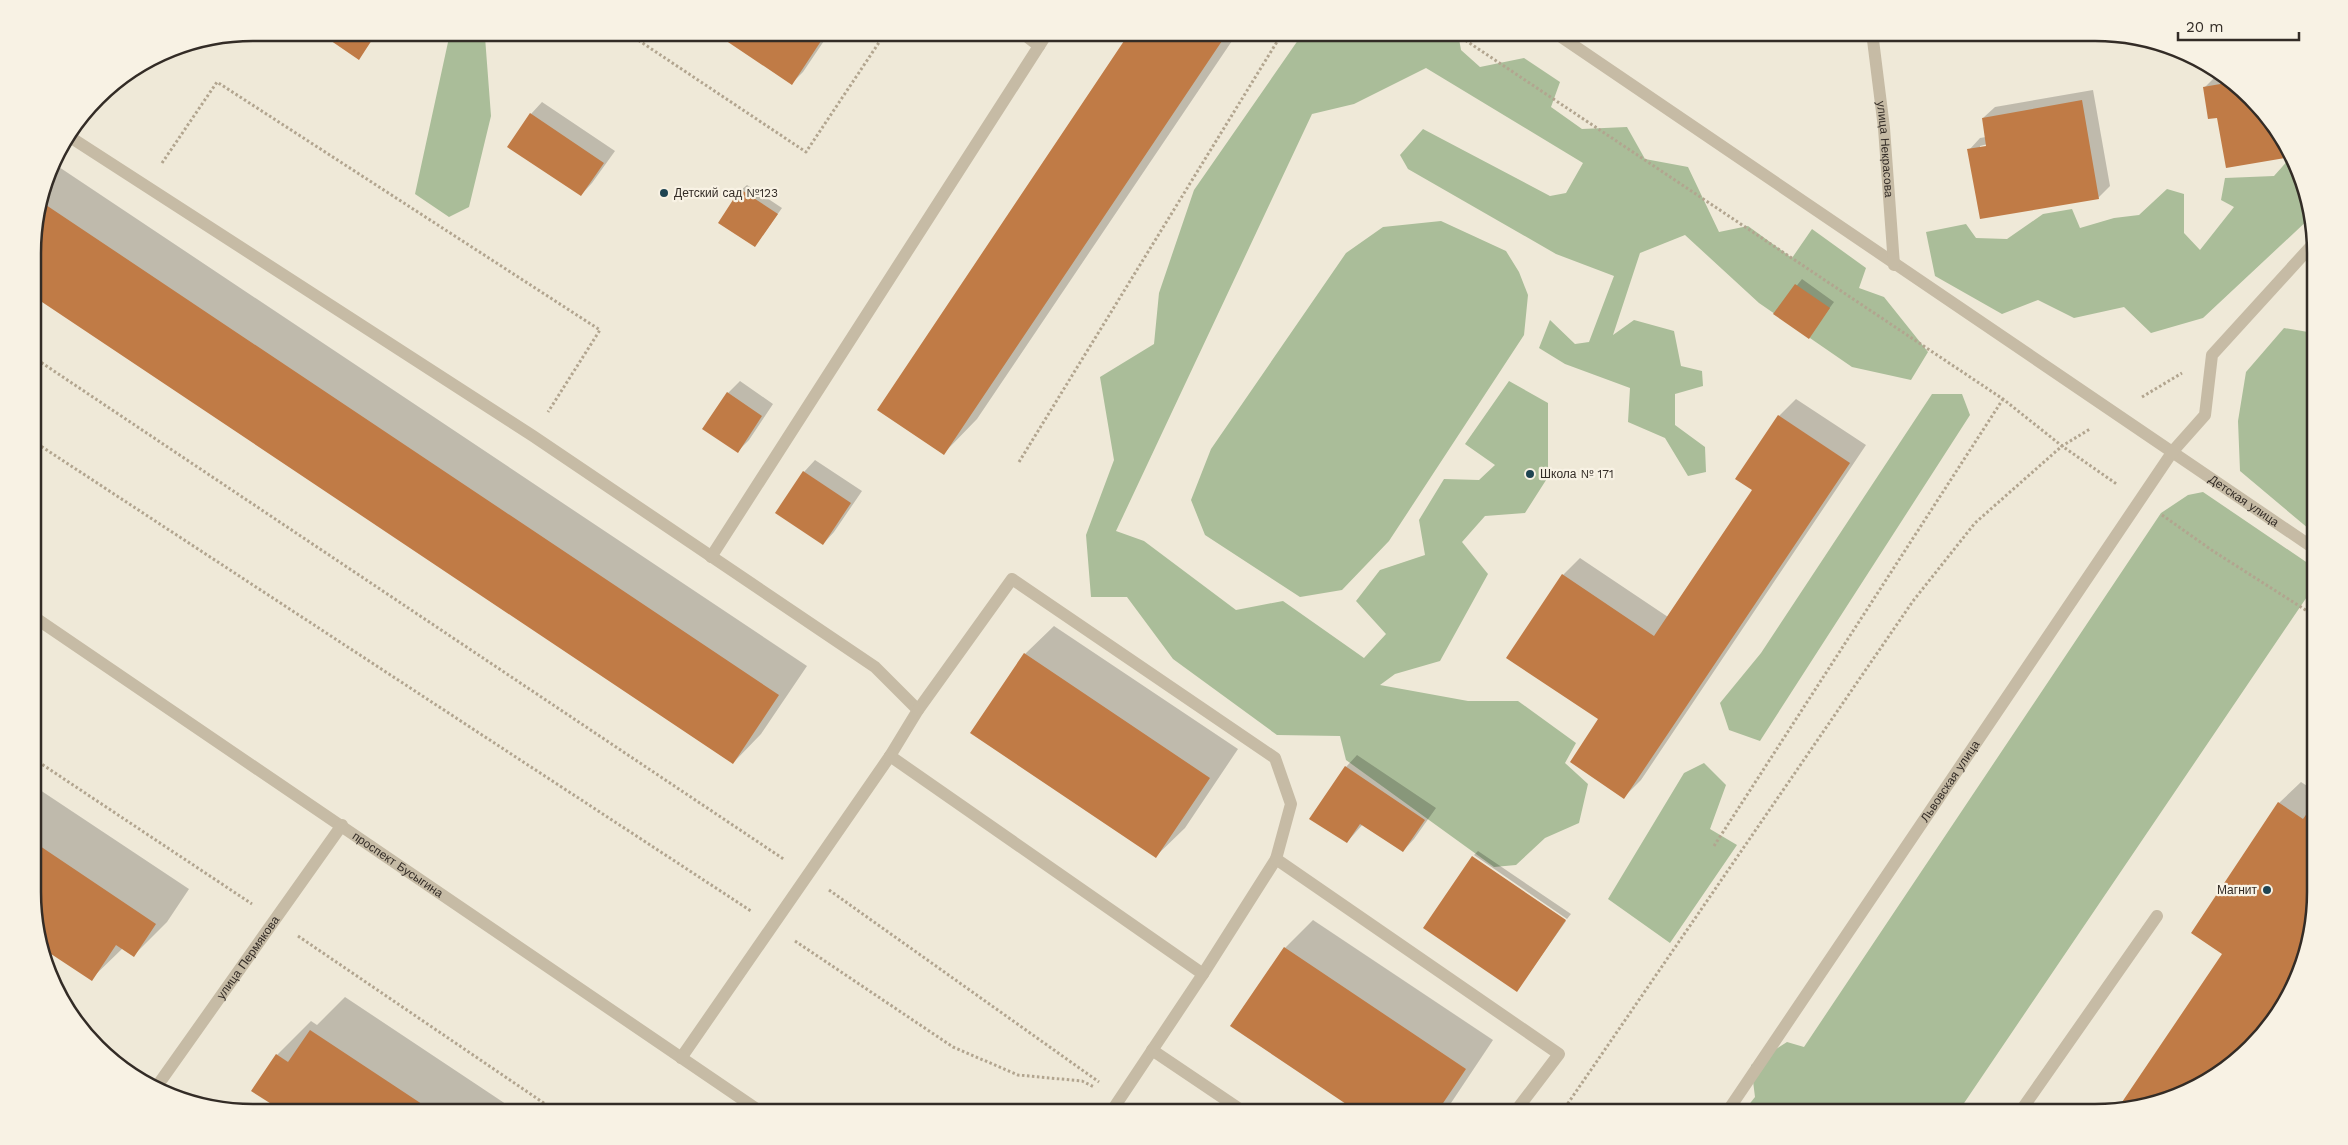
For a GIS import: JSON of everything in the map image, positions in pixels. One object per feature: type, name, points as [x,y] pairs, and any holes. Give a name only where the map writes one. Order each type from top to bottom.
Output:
[{"type":"street","points":[[1033,41],[1039,46]]},
{"type":"street","points":[[711,557],[1042,41]]},
{"type":"street","name":"Детская улица","points":[[1567,41],[1894,265],[1976,317],[2307,544]]},
{"type":"street","name":"улица Некрасова","points":[[1873,41],[1884,128],[1894,265]]},
{"type":"street","points":[[75,140],[532,436],[875,667],[918,710]]},
{"type":"street","points":[[2212,355],[2307,251]]},
{"type":"street","name":"Львовская улица","points":[[1732,1104],[2173,451],[2205,414],[2212,355]]},
{"type":"street","points":[[681,1058],[890,756],[918,710],[1012,579],[1275,758],[1291,804],[1276,859],[1203,974],[1116,1104]]},
{"type":"street","name":"проспект Бусыгина","points":[[41,622],[749,1104]]},
{"type":"street","points":[[890,756],[1203,974]]},
{"type":"street","name":"улица Пермякова","points":[[159,1082],[342,825]]},
{"type":"street","points":[[1276,859],[1559,1054],[1521,1104]]},
{"type":"street","points":[[2026,1104],[2157,916]]},
{"type":"street","points":[[1152,1050],[1232,1104]]},
{"type":"path","points":[[640,41],[806,152],[880,41]]},
{"type":"path","points":[[1019,462],[1277,41]]},
{"type":"path","points":[[1466,41],[2003,400],[2062,446],[2212,551],[2307,611]]},
{"type":"path","points":[[146,186],[217,82],[600,330],[532,436]]},
{"type":"path","points":[[1567,1104],[1913,601],[1975,523],[2062,446],[2212,355]]},
{"type":"path","points":[[41,362],[808,875],[1120,1098]]},
{"type":"path","points":[[1714,846],[2003,400]]},
{"type":"path","points":[[41,446],[773,925],[953,1047],[1018,1075],[1082,1081],[1120,1098]]},
{"type":"green space","points":[[448,41],[485,41],[491,116],[469,207],[449,217],[415,194]]},
{"type":"green space","points":[[1297,41],[1459,41],[1461,50],[1480,67],[1524,58],[1560,82],[1551,107],[1582,129],[1627,127],[1645,159],[1688,167],[1719,232],[1748,226],[1792,258],[1812,229],[1866,268],[1859,288],[1884,297],[1928,352],[1911,380],[1852,367],[1759,303],[1685,235],[1640,253],[1613,335],[1634,320],[1674,331],[1681,366],[1702,371],[1703,386],[1675,394],[1675,425],[1705,447],[1706,472],[1688,476],[1665,438],[1628,422],[1630,388],[1565,364],[1539,348],[1550,320],[1575,344],[1589,342],[1614,276],[1556,254],[1408,169],[1400,155],[1423,129],[1550,196],[1566,193],[1583,163],[1426,68],[1354,104],[1312,114],[1116,531],[1144,541],[1236,610],[1283,601],[1364,658],[1386,634],[1356,601],[1380,570],[1425,555],[1419,520],[1444,479],[1479,480],[1495,465],[1465,444],[1509,381],[1548,403],[1548,477],[1525,513],[1485,516],[1462,542],[1488,574],[1440,661],[1395,674],[1380,685],[1468,701],[1518,701],[1576,743],[1565,763],[1588,784],[1579,823],[1545,838],[1516,865],[1494,867],[1346,760],[1340,736],[1277,735],[1173,659],[1127,597],[1091,597],[1086,535],[1114,460],[1100,377],[1154,344],[1159,293],[1194,190]]},
{"type":"green space","points":[[2286,162],[2300,199],[2305,223],[2203,318],[2151,333],[2124,307],[2074,318],[2038,300],[2002,314],[1935,276],[1926,232],[1966,224],[1976,238],[2007,239],[2043,214],[2072,209],[2080,228],[2114,218],[2139,215],[2167,189],[2184,194],[2184,233],[2200,250],[2234,207],[2221,200],[2225,178],[2274,176]]},
{"type":"green space","points":[[1441,221],[1506,251],[1519,272],[1528,295],[1524,335],[1389,541],[1342,590],[1300,597],[1205,535],[1191,500],[1211,449],[1346,253],[1383,227]]},
{"type":"green space","points":[[2284,328],[2307,332],[2307,527],[2240,471],[2238,421],[2246,372]]},
{"type":"green space","points":[[1932,394],[1962,394],[1970,415],[1760,741],[1729,730],[1720,703],[1761,653]]},
{"type":"green space","points":[[2203,492],[2307,563],[2307,597],[1963,1104],[1749,1104],[1755,1097],[1751,1065],[1787,1042],[1804,1047],[2161,513],[2188,495]]},
{"type":"green space","points":[[1704,763],[1726,785],[1710,829],[1737,845],[1670,943],[1608,899],[1684,773]]},
{"type":"building","points":[[331,41],[371,41],[359,60]]},
{"type":"building","points":[[726,41],[821,41],[792,85]]},
{"type":"building","points":[[1124,41],[1222,41],[944,455],[877,410]]},
{"type":"building","points":[[2222,84],[2245,103],[2263,124],[2284,158],[2226,168],[2217,118],[2208,119],[2203,87]]},
{"type":"building","points":[[2082,100],[2099,199],[1980,219],[1967,149],[1986,146],[1982,118]]},
{"type":"building","points":[[530,113],[604,163],[581,196],[507,147]]},
{"type":"building","points":[[740,189],[778,214],[755,247],[718,223]]},
{"type":"building","points":[[47,205],[779,695],[733,764],[41,301],[41,254]]},
{"type":"building","points":[[1795,284],[1830,308],[1809,339],[1773,314]]},
{"type":"building","points":[[727,392],[762,416],[738,453],[702,429]]},
{"type":"building","points":[[1778,415],[1850,463],[1624,799],[1570,762],[1598,719],[1506,658],[1562,574],[1654,636],[1752,490],[1735,479]]},
{"type":"building","points":[[803,471],[851,503],[823,545],[775,513]]},
{"type":"building","points":[[1024,653],[1210,778],[1156,858],[970,733]]},
{"type":"building","points":[[1345,766],[1425,820],[1403,852],[1360,824],[1347,843],[1309,819]]},
{"type":"building","points":[[2278,802],[2303,819],[2307,813],[2307,891],[2303,933],[2291,973],[2271,1009],[2245,1042],[2212,1068],[2176,1088],[2149,1097],[2122,1102],[2222,954],[2191,933]]},
{"type":"building","points":[[41,847],[156,924],[134,957],[116,945],[92,981],[51,954],[43,919]]},
{"type":"building","points":[[1472,856],[1566,920],[1517,992],[1423,928]]},
{"type":"building","points":[[1284,947],[1466,1069],[1442,1104],[1346,1104],[1230,1026]]},
{"type":"building","points":[[310,1030],[422,1104],[271,1104],[251,1091],[276,1054],[288,1062]]},
{"type":"place","name":"Детский сад №123","points":[[664,193]]},
{"type":"place","name":"Школа № 171","points":[[1530,474]]},
{"type":"place","name":"Магнит","points":[[2267,890]]}]
